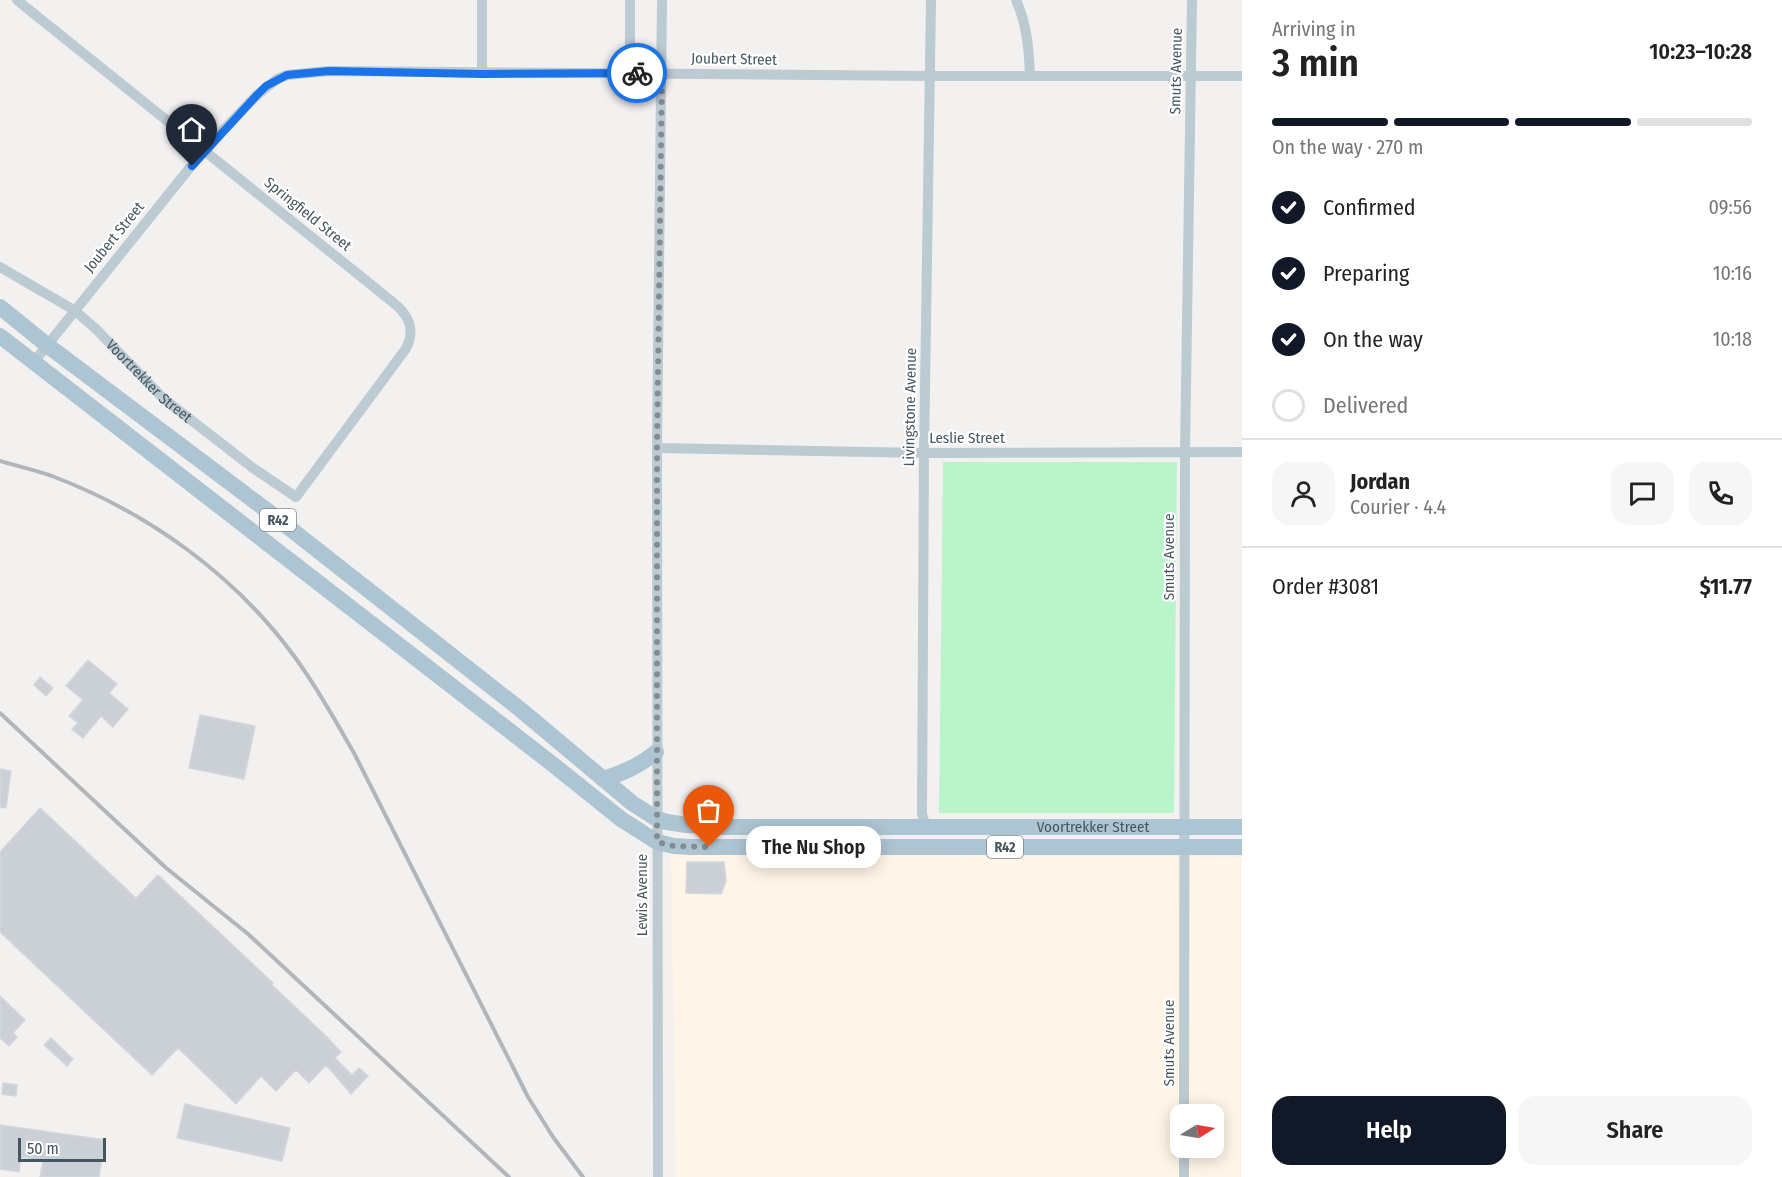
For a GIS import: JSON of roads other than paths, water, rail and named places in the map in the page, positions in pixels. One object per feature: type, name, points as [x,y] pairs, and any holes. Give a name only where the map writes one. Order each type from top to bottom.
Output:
[{"type":"main road","name":"R42","points":[[0,307],[304,540],[521,710],[632,803],[657,819]]},
{"type":"main road","name":"R42","points":[[0,336],[621,819],[657,842]]},
{"type":"main road","points":[[289,560],[304,540]]},
{"type":"main road","points":[[603,779],[643,763],[656,752]]},
{"type":"main road","name":"Voortrekker Street","points":[[657,819],[686,825],[725,827],[921,823],[1242,827]]},
{"type":"main road","name":"Voortrekker Street","points":[[657,842],[691,847],[1242,847]]},
{"type":"street","name":"Springfield Street","points":[[17,0],[395,304],[409,318],[410,338],[405,350],[296,497]]},
{"type":"street","points":[[482,74],[483,0]]},
{"type":"street","points":[[630,0],[630,72]]},
{"type":"street","name":"Lewis Avenue","points":[[658,1177],[657,448],[662,0]]},
{"type":"street","name":"Livingstone Avenue","points":[[921,823],[931,0]]},
{"type":"street","points":[[1016,0],[1025,24],[1030,76]]},
{"type":"street","name":"Smuts Avenue","points":[[1184,1104],[1185,452],[1192,0]]},
{"type":"street","name":"Joubert Street","points":[[33,363],[204,150],[266,86],[287,75],[329,71],[930,76],[1242,75]]},
{"type":"street","name":"Voortrekker Street","points":[[0,267],[74,310],[96,329],[164,399],[296,497]]},
{"type":"street","name":"Leslie Street","points":[[657,448],[924,453],[1242,452]]},
{"type":"street","points":[[1184,1158],[1184,1177]]},
{"type":"railway","points":[[0,461],[52,476],[87,491],[154,527],[216,573],[270,626],[294,656],[326,704],[354,753],[528,1097],[553,1137],[583,1177]]},
{"type":"railway","points":[[0,713],[165,867],[248,934],[509,1177]]},
{"type":"place","name":"The Nu Shop","points":[[709,847]]}]
